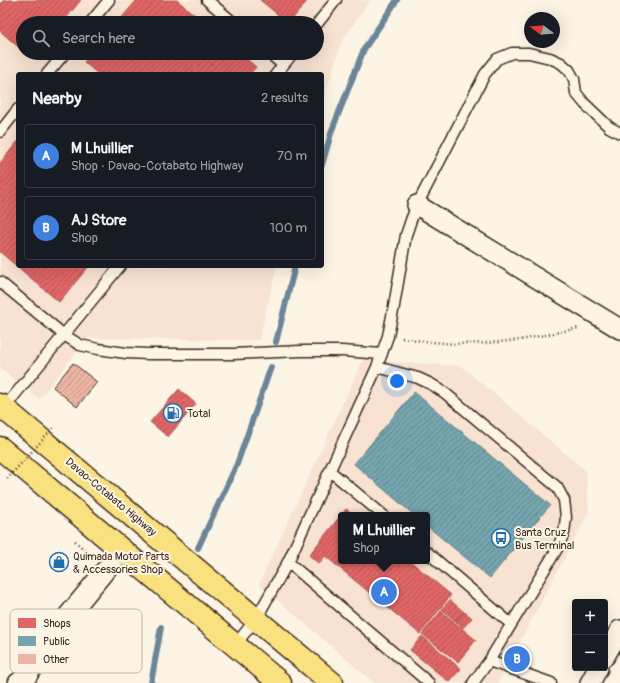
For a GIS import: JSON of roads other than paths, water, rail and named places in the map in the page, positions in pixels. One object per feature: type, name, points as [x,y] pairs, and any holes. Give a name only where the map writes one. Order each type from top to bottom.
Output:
[{"type":"highway","name":"Davao-Cotabato Highway","points":[[1,409],[332,683]]},
{"type":"highway","points":[[0,448],[280,683]]},
{"type":"street","points":[[417,205],[614,326]]},
{"type":"street","points":[[74,609],[122,550]]},
{"type":"street","points":[[608,651],[620,630]]},
{"type":"street","points":[[590,683],[596,671]]},
{"type":"street","points":[[18,683],[29,673]]},
{"type":"lane","points":[[96,16],[110,0]]},
{"type":"lane","points":[[208,0],[226,16]]},
{"type":"lane","points":[[323,16],[336,0]]},
{"type":"lane","points":[[235,645],[256,619],[288,562],[377,367],[388,336],[406,235],[411,220],[417,205],[485,74],[497,59],[512,53],[529,53],[550,58],[561,63],[569,70],[574,79],[576,93],[585,104],[609,127],[620,133]]},
{"type":"lane","points":[[49,72],[59,60]]},
{"type":"lane","points":[[278,60],[283,65]]},
{"type":"lane","points":[[278,72],[287,60]]},
{"type":"lane","points":[[0,132],[16,112]]},
{"type":"lane","points":[[1,409],[118,268]]},
{"type":"lane","points":[[0,282],[64,335],[80,345],[98,349],[126,353],[233,354],[342,351],[382,354]]},
{"type":"lane","points":[[377,367],[418,378],[445,393],[557,487],[564,500],[566,517],[564,533],[557,549],[489,661],[473,683]]},
{"type":"lane","points":[[330,471],[379,512]]},
{"type":"lane","points":[[430,555],[511,624]]},
{"type":"lane","points":[[288,562],[429,683]]},
{"type":"lane","points":[[489,661],[551,683]]},
{"type":"waterway","points":[[324,158],[332,130],[364,49],[397,0]]},
{"type":"waterway","points":[[276,342],[294,268]]},
{"type":"waterway","points":[[198,548],[237,464],[271,367]]},
{"type":"waterway","points":[[151,683],[161,627]]},
{"type":"place","name":"Total","points":[[173,413]]},
{"type":"place","name":"Santa Cruz Bus Terminal","points":[[501,538]]},
{"type":"place","name":"Quimada Motor Parts & Accessories Shop","points":[[59,562]]},
{"type":"place","name":"M Lhuillier","points":[[384,592]]},
{"type":"place","name":"AJ Store","points":[[517,659]]}]
